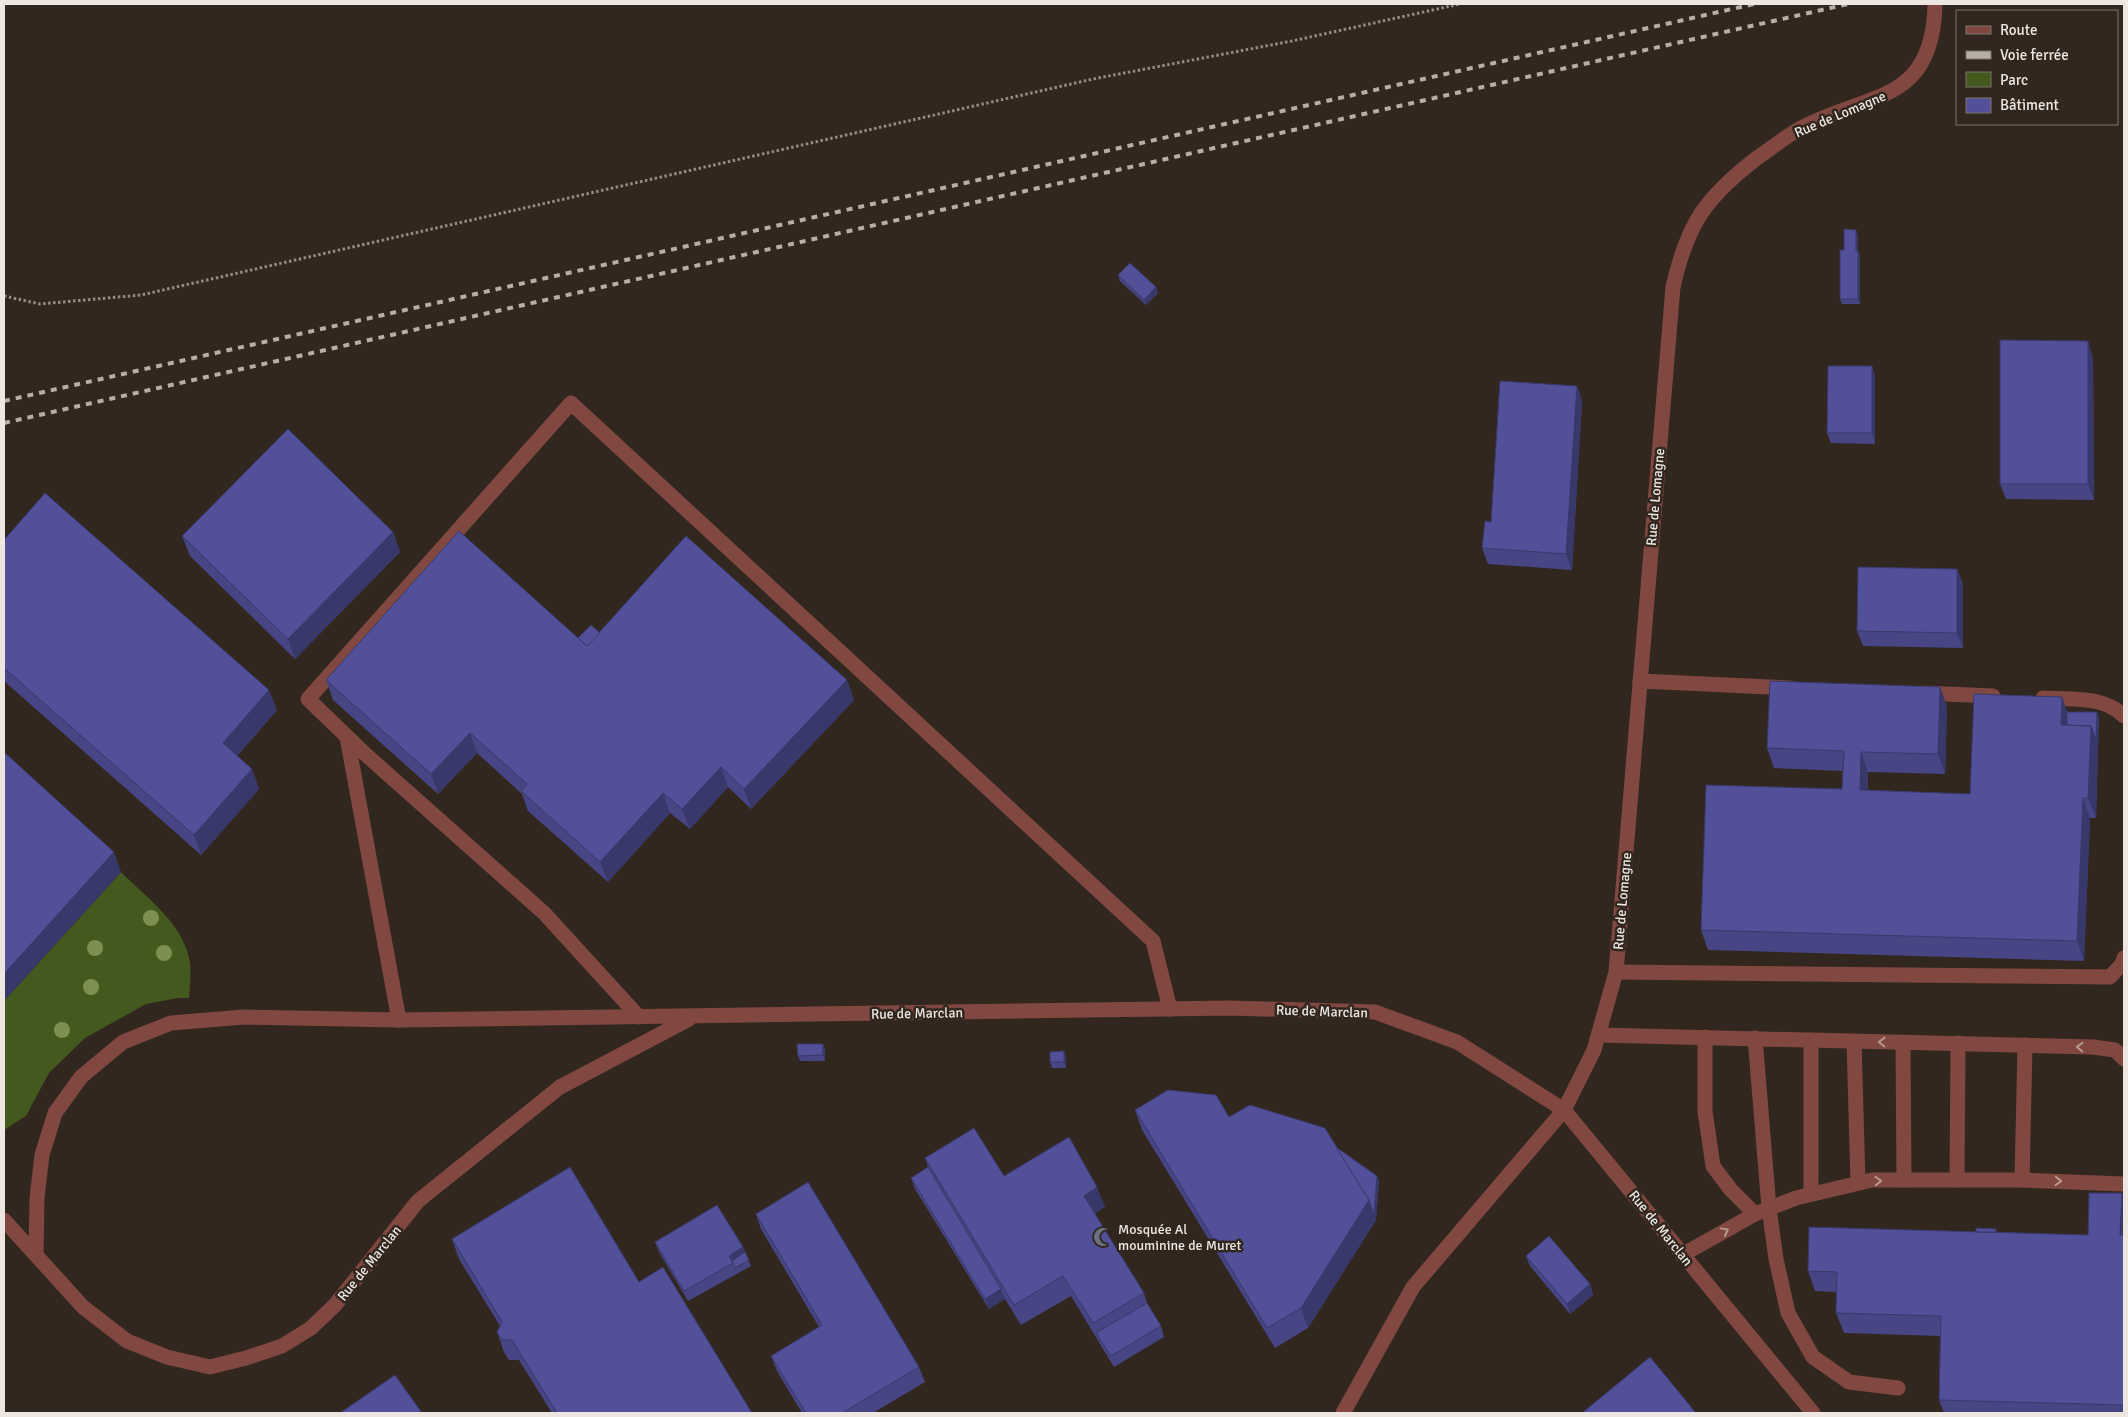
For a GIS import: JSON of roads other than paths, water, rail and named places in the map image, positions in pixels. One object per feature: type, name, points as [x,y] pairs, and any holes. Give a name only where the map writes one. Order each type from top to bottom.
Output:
[{"type":"street","name":"Rue de Lomagne","points":[[1343,1413],[1413,1287],[1564,1110],[1594,1050],[1599,1035],[1616,972],[1673,287],[1679,257],[1699,214],[1720,188],[1777,144],[1802,128],[1882,97],[1911,77],[1922,63],[1929,48],[1934,28],[1935,4]]},
{"type":"street","points":[[638,1017],[544,913],[347,737],[308,699],[571,403],[1153,941],[1170,1009]]},
{"type":"street","points":[[1640,681],[1810,688]]},
{"type":"street","points":[[1909,693],[2009,697]]},
{"type":"street","points":[[2029,698],[2099,701],[2114,706],[2124,716]]},
{"type":"street","points":[[347,737],[399,1020]]},
{"type":"street","points":[[1616,972],[2110,977],[2122,964],[2124,958]]},
{"type":"street","name":"Rue de Marclan","points":[[36,1255],[37,1198],[42,1155],[55,1113],[81,1078],[123,1042],[171,1023],[244,1017],[399,1020],[1230,1008],[1375,1012],[1456,1042],[1564,1110],[1813,1413]]},
{"type":"street","name":"Rue de Marclan","points":[[4,1220],[83,1307],[127,1341],[167,1357],[210,1368],[282,1346],[311,1328],[335,1305],[418,1202],[560,1087],[692,1017]]},
{"type":"street","points":[[1599,1035],[2026,1045],[2108,1049],[2115,1050],[2124,1059]]},
{"type":"street","points":[[1705,1037],[1705,1111],[1713,1166],[1731,1190],[1755,1214]]},
{"type":"street","points":[[1755,1038],[1769,1208],[1776,1259],[1788,1313],[1813,1358],[1849,1382],[1898,1388]]},
{"type":"street","points":[[1811,1040],[1811,1194]]},
{"type":"street","points":[[1854,1041],[1858,1183]]},
{"type":"street","points":[[1903,1042],[1904,1180]]},
{"type":"street","points":[[1957,1180],[1958,1043]]},
{"type":"street","points":[[2022,1180],[2026,1045]]},
{"type":"street","points":[[1682,1254],[1769,1208],[1811,1194],[1872,1180],[2022,1180],[2124,1184]]},
{"type":"railway","points":[[4,401],[1754,4]]},
{"type":"railway","points":[[4,423],[1848,4]]},
{"type":"place","name":"Mosquée Al mouminine de Muret","points":[[1103,1237]]}]
